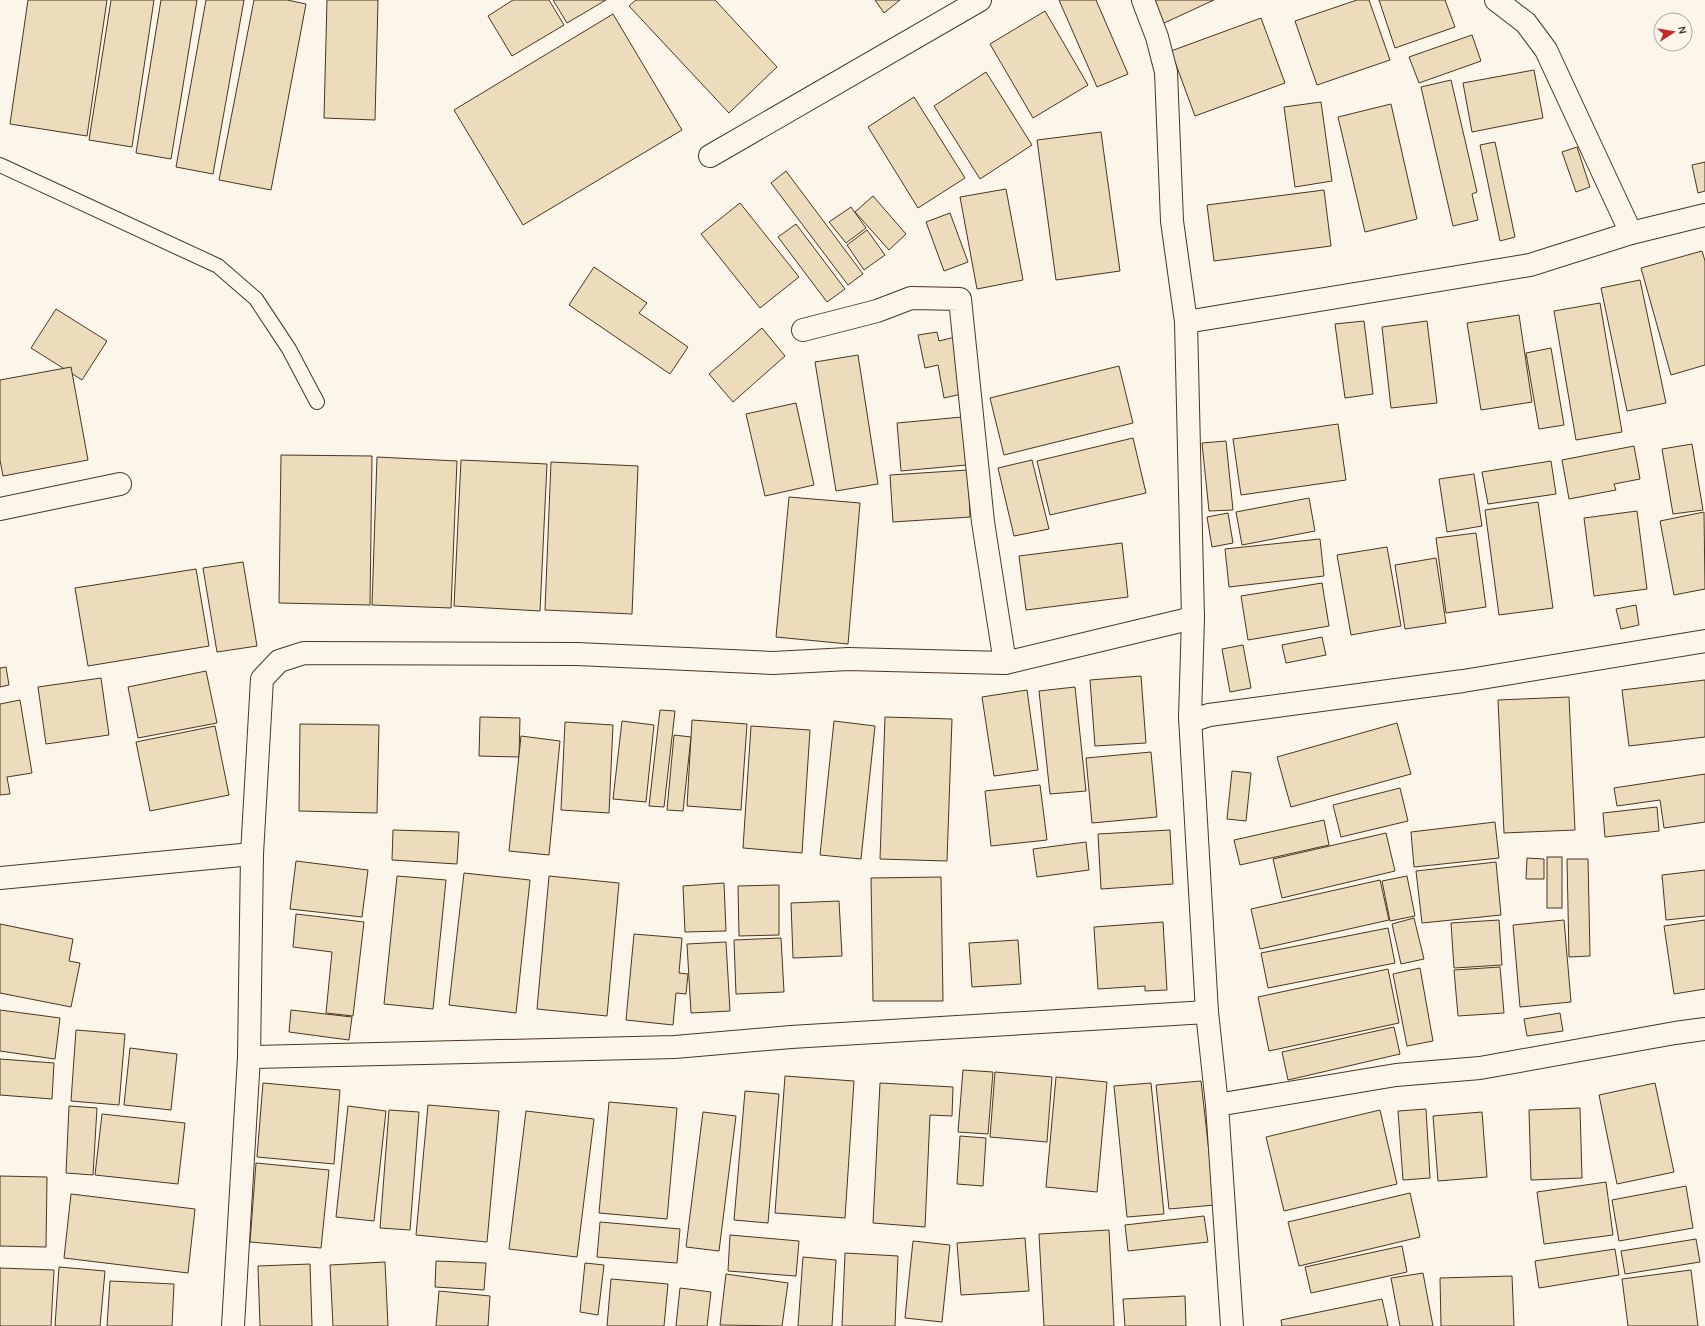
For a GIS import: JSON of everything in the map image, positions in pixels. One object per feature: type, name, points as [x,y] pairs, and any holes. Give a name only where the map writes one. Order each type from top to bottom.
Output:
[{"type":"street","points":[[710,156],[980,0]]},
{"type":"street","points":[[1143,0],[1157,37],[1166,72],[1172,221],[1186,322],[1193,618],[1190,717],[1207,1012],[1217,1105],[1232,1326]]},
{"type":"street","points":[[1496,0],[1526,23],[1546,50],[1631,233]]},
{"type":"street","points":[[1186,322],[1530,265],[1631,233],[1705,215]]},
{"type":"street","points":[[803,330],[876,311],[911,298],[960,299],[983,522],[1005,663]]},
{"type":"street","points":[[0,509],[120,484]]},
{"type":"street","points":[[233,1326],[249,1057],[252,854],[262,679],[279,661],[304,653],[577,654],[773,663],[848,660],[1005,663],[1193,618]]},
{"type":"street","points":[[1190,717],[1197,719],[1209,716],[1463,680],[1705,640]]},
{"type":"street","points":[[0,878],[252,854]]},
{"type":"street","points":[[249,1057],[675,1047],[791,1037],[1207,1012]]},
{"type":"street","points":[[1217,1105],[1396,1075],[1480,1068],[1705,1029]]},
{"type":"lane","points":[[0,164],[218,266],[256,299],[289,349],[317,402]]},
{"type":"building","points":[[28,0],[107,0],[87,136],[10,124]]},
{"type":"building","points":[[111,0],[154,0],[132,147],[89,140]]},
{"type":"building","points":[[161,0],[197,0],[171,159],[136,153]]},
{"type":"building","points":[[206,0],[244,0],[213,174],[176,167]]},
{"type":"building","points":[[254,0],[287,0],[306,4],[271,190],[219,180]]},
{"type":"building","points":[[327,0],[378,0],[375,120],[324,118]]},
{"type":"building","points":[[513,0],[549,0],[564,25],[512,56],[488,16]]},
{"type":"building","points":[[553,0],[606,0],[567,23]]},
{"type":"building","points":[[636,0],[715,0],[777,67],[729,113],[629,6]]},
{"type":"building","points":[[875,0],[900,0],[884,13]]},
{"type":"building","points":[[1059,0],[1096,0],[1128,74],[1097,87]]},
{"type":"building","points":[[1151,0],[1214,0],[1162,24]]},
{"type":"building","points":[[1357,0],[1369,0],[1390,60],[1317,85],[1295,21]]},
{"type":"building","points":[[1379,0],[1445,0],[1455,27],[1395,48]]},
{"type":"building","points":[[1045,11],[1088,85],[1033,118],[990,44]]},
{"type":"building","points":[[613,14],[682,130],[523,225],[454,110]]},
{"type":"building","points":[[1261,18],[1285,83],[1195,116],[1171,51]]},
{"type":"building","points":[[1472,35],[1481,61],[1419,83],[1409,57]]},
{"type":"building","points":[[1534,70],[1543,118],[1472,132],[1463,83]]},
{"type":"building","points":[[986,72],[1032,145],[980,179],[934,106]]},
{"type":"building","points":[[1451,80],[1477,192],[1472,194],[1478,220],[1453,226],[1421,87]]},
{"type":"building","points":[[914,97],[965,178],[918,208],[868,127]]},
{"type":"building","points":[[1321,102],[1332,181],[1295,187],[1284,107]]},
{"type":"building","points":[[1391,104],[1417,219],[1365,232],[1338,117]]},
{"type":"building","points":[[1101,132],[1120,271],[1056,280],[1037,140]]},
{"type":"building","points":[[1495,142],[1515,237],[1500,241],[1480,145]]},
{"type":"building","points":[[1577,147],[1590,187],[1576,192],[1562,152]]},
{"type":"building","points":[[1705,162],[1705,191],[1698,193],[1692,165]]},
{"type":"building","points":[[786,171],[863,274],[848,285],[771,183]]},
{"type":"building","points":[[1006,189],[1023,280],[977,289],[960,197]]},
{"type":"building","points":[[1324,190],[1331,246],[1214,261],[1207,205]]},
{"type":"building","points":[[873,196],[906,234],[889,250],[855,212]]},
{"type":"building","points":[[740,203],[799,277],[760,308],[701,234]]},
{"type":"building","points":[[851,207],[866,228],[846,243],[829,222]]},
{"type":"building","points":[[950,213],[968,262],[944,271],[926,222]]},
{"type":"building","points":[[796,224],[845,289],[827,302],[778,237]]},
{"type":"building","points":[[867,230],[885,255],[864,270],[847,245]]},
{"type":"building","points":[[1702,251],[1705,261],[1705,365],[1671,375],[1641,268]]},
{"type":"building","points":[[594,267],[647,303],[639,313],[688,347],[670,374],[569,305]]},
{"type":"building","points":[[1640,280],[1666,403],[1627,411],[1601,288]]},
{"type":"building","points":[[1600,303],[1622,432],[1576,440],[1554,311]]},
{"type":"building","points":[[56,309],[107,341],[82,380],[31,348]]},
{"type":"building","points":[[1519,315],[1532,402],[1481,410],[1467,323]]},
{"type":"building","points":[[1364,321],[1373,394],[1345,398],[1335,324]]},
{"type":"building","points":[[1427,321],[1437,403],[1391,408],[1382,327]]},
{"type":"building","points":[[762,328],[785,356],[733,402],[709,374]]},
{"type":"building","points":[[937,332],[939,341],[955,337],[966,393],[944,398],[938,365],[925,368],[918,335]]},
{"type":"building","points":[[1551,348],[1564,425],[1539,429],[1526,353]]},
{"type":"building","points":[[858,355],[878,484],[836,491],[815,362]]},
{"type":"building","points":[[1119,366],[1133,423],[1004,455],[990,398]]},
{"type":"building","points":[[71,367],[88,460],[3,476],[0,460],[0,380]]},
{"type":"building","points":[[796,403],[814,485],[765,496],[746,414]]},
{"type":"building","points":[[962,417],[966,465],[901,471],[897,423]]},
{"type":"building","points":[[1338,424],[1346,480],[1241,495],[1233,439]]},
{"type":"building","points":[[1133,438],[1146,493],[1050,515],[1037,461]]},
{"type":"building","points":[[1226,441],[1233,510],[1209,511],[1202,443]]},
{"type":"building","points":[[1692,444],[1703,510],[1673,514],[1662,449]]},
{"type":"building","points":[[1634,446],[1640,479],[1614,484],[1616,490],[1569,499],[1562,460]]},
{"type":"building","points":[[281,455],[372,456],[370,605],[279,603]]},
{"type":"building","points":[[377,457],[457,461],[451,608],[372,605]]},
{"type":"building","points":[[461,460],[547,464],[540,611],[454,606]]},
{"type":"building","points":[[1032,460],[1049,529],[1014,536],[998,468]]},
{"type":"building","points":[[1551,461],[1556,494],[1488,504],[1482,472]]},
{"type":"building","points":[[551,462],[638,466],[632,614],[545,610]]},
{"type":"building","points":[[968,470],[970,517],[893,522],[890,475]]},
{"type":"building","points":[[1474,474],[1482,526],[1447,532],[1439,479]]},
{"type":"building","points":[[789,497],[860,503],[848,644],[776,637]]},
{"type":"building","points":[[1309,498],[1315,531],[1242,545],[1236,512]]},
{"type":"building","points":[[1538,502],[1553,608],[1499,615],[1485,510]]},
{"type":"building","points":[[1637,511],[1647,589],[1594,596],[1584,518]]},
{"type":"building","points":[[1704,512],[1705,589],[1674,595],[1660,521]]},
{"type":"building","points":[[1228,513],[1233,543],[1212,547],[1207,517]]},
{"type":"building","points":[[1476,533],[1486,607],[1446,613],[1436,538]]},
{"type":"building","points":[[1320,539],[1324,576],[1229,587],[1225,549]]},
{"type":"building","points":[[1122,543],[1128,597],[1026,610],[1019,556]]},
{"type":"building","points":[[1387,547],[1401,626],[1351,635],[1337,555]]},
{"type":"building","points":[[1436,558],[1446,623],[1405,629],[1395,565]]},
{"type":"building","points":[[243,562],[257,646],[217,652],[203,568]]},
{"type":"building","points":[[196,569],[209,646],[88,666],[75,588]]},
{"type":"building","points":[[1322,583],[1329,626],[1248,640],[1241,596]]},
{"type":"building","points":[[1636,605],[1639,625],[1621,629],[1616,609]]},
{"type":"building","points":[[1322,637],[1326,655],[1286,663],[1282,645]]},
{"type":"building","points":[[1243,645],[1251,688],[1230,692],[1222,649]]},
{"type":"building","points":[[6,667],[9,685],[0,687],[0,668]]},
{"type":"building","points":[[206,671],[217,723],[138,738],[128,687]]},
{"type":"building","points":[[1141,676],[1146,743],[1095,746],[1090,680]]},
{"type":"building","points":[[101,678],[109,735],[46,744],[38,687]]},
{"type":"building","points":[[1705,680],[1705,737],[1629,746],[1622,690]]},
{"type":"building","points":[[1075,687],[1086,791],[1050,794],[1039,691]]},
{"type":"building","points":[[1027,690],[1038,770],[994,776],[982,697]]},
{"type":"building","points":[[1569,697],[1575,830],[1504,833],[1498,700]]},
{"type":"building","points":[[20,700],[32,773],[7,777],[10,794],[0,795],[0,704]]},
{"type":"building","points":[[660,710],[675,711],[664,807],[649,806]]},
{"type":"building","points":[[480,717],[520,718],[519,757],[479,756]]},
{"type":"building","points":[[885,717],[952,719],[947,861],[880,859]]},
{"type":"building","points":[[692,720],[747,724],[741,810],[687,806]]},
{"type":"building","points":[[622,721],[654,725],[646,802],[613,799]]},
{"type":"building","points":[[834,721],[875,726],[861,859],[820,855]]},
{"type":"building","points":[[565,722],[613,725],[609,813],[561,810]]},
{"type":"building","points":[[1397,723],[1411,774],[1291,807],[1277,757]]},
{"type":"building","points":[[300,724],[379,725],[377,813],[299,811]]},
{"type":"building","points":[[215,726],[229,795],[150,811],[136,742]]},
{"type":"building","points":[[751,726],[810,730],[802,853],[743,848]]},
{"type":"building","points":[[674,735],[691,737],[683,811],[667,810]]},
{"type":"building","points":[[521,736],[560,741],[549,855],[509,851]]},
{"type":"building","points":[[1151,752],[1157,817],[1092,823],[1086,758]]},
{"type":"building","points":[[1232,771],[1251,773],[1246,821],[1227,819]]},
{"type":"building","points":[[1705,774],[1705,822],[1664,828],[1660,800],[1617,806],[1614,788]]},
{"type":"building","points":[[1040,785],[1047,840],[991,846],[985,791]]},
{"type":"building","points":[[1400,788],[1408,821],[1341,837],[1333,805]]},
{"type":"building","points":[[1657,807],[1659,831],[1605,837],[1603,813]]},
{"type":"building","points":[[1324,820],[1329,845],[1240,865],[1234,840]]},
{"type":"building","points":[[1495,822],[1499,858],[1414,867],[1411,832]]},
{"type":"building","points":[[393,830],[459,832],[457,864],[392,860]]},
{"type":"building","points":[[1170,830],[1173,884],[1101,889],[1098,834]]},
{"type":"building","points":[[1386,833],[1395,871],[1282,898],[1273,859]]},
{"type":"building","points":[[1086,842],[1089,870],[1037,877],[1033,849]]},
{"type":"building","points":[[1547,857],[1562,857],[1562,908],[1547,908]]},
{"type":"building","points":[[1527,858],[1544,859],[1544,879],[1526,879]]},
{"type":"building","points":[[1567,859],[1588,859],[1590,956],[1569,957]]},
{"type":"building","points":[[296,861],[368,870],[362,917],[290,909]]},
{"type":"building","points":[[1496,862],[1501,915],[1422,923],[1416,871]]},
{"type":"building","points":[[1705,870],[1705,916],[1666,920],[1662,875]]},
{"type":"building","points":[[464,873],[530,880],[516,1013],[449,1005]]},
{"type":"building","points":[[397,876],[446,880],[433,1009],[384,1004]]},
{"type":"building","points":[[549,876],[619,883],[607,1016],[537,1009]]},
{"type":"building","points":[[1407,876],[1415,916],[1390,921],[1382,881]]},
{"type":"building","points":[[941,877],[943,1001],[873,1001],[871,878]]},
{"type":"building","points":[[1380,880],[1389,920],[1260,949],[1251,909]]},
{"type":"building","points":[[724,883],[726,931],[685,932],[683,886]]},
{"type":"building","points":[[779,885],[779,935],[739,936],[738,886]]},
{"type":"building","points":[[839,901],[842,956],[793,958],[791,903]]},
{"type":"building","points":[[296,914],[364,922],[353,1016],[326,1013],[332,952],[293,947]]},
{"type":"building","points":[[1414,918],[1424,959],[1401,964],[1392,924]]},
{"type":"building","points":[[1499,920],[1502,965],[1454,968],[1451,923]]},
{"type":"building","points":[[1564,920],[1571,1002],[1520,1007],[1513,925]]},
{"type":"building","points":[[1705,920],[1705,989],[1674,994],[1664,926]]},
{"type":"building","points":[[1163,922],[1167,990],[1145,991],[1145,986],[1098,989],[1094,927]]},
{"type":"building","points":[[0,924],[73,939],[69,961],[80,963],[71,1007],[0,993]]},
{"type":"building","points":[[1388,928],[1395,963],[1268,988],[1261,953]]},
{"type":"building","points":[[634,934],[682,938],[679,973],[688,974],[686,994],[676,993],[673,1025],[626,1020]]},
{"type":"building","points":[[781,938],[784,992],[736,994],[734,940]]},
{"type":"building","points":[[1018,940],[1021,984],[972,987],[969,943]]},
{"type":"building","points":[[726,942],[730,1011],[691,1013],[687,944]]},
{"type":"building","points":[[1500,967],[1504,1013],[1458,1016],[1454,970]]},
{"type":"building","points":[[1420,968],[1433,1041],[1407,1046],[1393,974]]},
{"type":"building","points":[[1388,969],[1399,1023],[1269,1051],[1258,997]]},
{"type":"building","points":[[0,1010],[60,1018],[55,1059],[0,1051]]},
{"type":"building","points":[[291,1010],[352,1017],[349,1040],[289,1032]]},
{"type":"building","points":[[1560,1013],[1563,1031],[1527,1036],[1524,1019]]},
{"type":"building","points":[[1394,1027],[1400,1054],[1288,1080],[1282,1052]]},
{"type":"building","points":[[76,1030],[125,1034],[119,1105],[71,1101]]},
{"type":"building","points":[[130,1048],[177,1054],[171,1110],[124,1105]]},
{"type":"building","points":[[0,1059],[54,1063],[52,1099],[0,1095]]},
{"type":"building","points":[[963,1070],[993,1072],[988,1134],[958,1132]]},
{"type":"building","points":[[995,1072],[1052,1077],[1047,1142],[990,1137]]},
{"type":"building","points":[[785,1076],[854,1081],[845,1218],[775,1213]]},
{"type":"building","points":[[1056,1077],[1107,1082],[1097,1192],[1046,1187]]},
{"type":"building","points":[[1201,1081],[1215,1205],[1169,1209],[1156,1085]]},
{"type":"building","points":[[263,1083],[340,1090],[334,1164],[257,1157]]},
{"type":"building","points":[[880,1083],[953,1087],[952,1116],[930,1115],[925,1227],[873,1223]]},
{"type":"building","points":[[1151,1083],[1164,1214],[1127,1217],[1114,1086]]},
{"type":"building","points":[[1655,1083],[1674,1172],[1617,1184],[1599,1095]]},
{"type":"building","points":[[745,1091],[779,1094],[768,1223],[734,1220]]},
{"type":"building","points":[[609,1102],[677,1108],[667,1219],[599,1213]]},
{"type":"building","points":[[428,1105],[499,1111],[487,1242],[416,1235]]},
{"type":"building","points":[[69,1106],[97,1108],[93,1175],[66,1173]]},
{"type":"building","points":[[348,1106],[386,1111],[374,1221],[336,1217]]},
{"type":"building","points":[[1580,1108],[1582,1178],[1531,1180],[1529,1110]]},
{"type":"building","points":[[1426,1109],[1430,1178],[1403,1180],[1398,1111]]},
{"type":"building","points":[[389,1110],[419,1112],[410,1230],[380,1228]]},
{"type":"building","points":[[1380,1110],[1397,1184],[1284,1211],[1266,1137]]},
{"type":"building","points":[[526,1111],[594,1119],[577,1257],[509,1249]]},
{"type":"building","points":[[703,1112],[736,1116],[719,1251],[686,1247]]},
{"type":"building","points":[[1482,1112],[1487,1177],[1438,1181],[1433,1116]]},
{"type":"building","points":[[102,1114],[185,1123],[178,1184],[95,1175]]},
{"type":"building","points":[[960,1136],[986,1138],[983,1186],[957,1184]]},
{"type":"building","points":[[256,1163],[329,1170],[321,1248],[250,1242]]},
{"type":"building","points":[[0,1176],[47,1177],[46,1247],[0,1246]]},
{"type":"building","points":[[1606,1182],[1613,1235],[1544,1244],[1537,1192]]},
{"type":"building","points":[[1686,1186],[1693,1228],[1619,1241],[1612,1200]]},
{"type":"building","points":[[1410,1193],[1420,1237],[1299,1266],[1288,1222]]},
{"type":"building","points":[[71,1194],[195,1209],[188,1273],[64,1258]]},
{"type":"building","points":[[1204,1216],[1208,1242],[1128,1251],[1125,1225]]},
{"type":"building","points":[[600,1222],[680,1229],[677,1263],[597,1257]]},
{"type":"building","points":[[1109,1230],[1114,1326],[1044,1326],[1039,1234]]},
{"type":"building","points":[[730,1235],[799,1241],[796,1276],[728,1271]]},
{"type":"building","points":[[1025,1238],[1029,1291],[961,1295],[957,1243]]},
{"type":"building","points":[[1696,1239],[1700,1262],[1625,1274],[1621,1251]]},
{"type":"building","points":[[913,1241],[950,1245],[942,1322],[905,1318]]},
{"type":"building","points":[[1402,1246],[1407,1272],[1311,1293],[1305,1267]]},
{"type":"building","points":[[1615,1249],[1619,1275],[1539,1288],[1535,1261]]},
{"type":"building","points":[[845,1253],[898,1256],[895,1326],[842,1326]]},
{"type":"building","points":[[803,1257],[836,1260],[832,1326],[798,1326]]},
{"type":"building","points":[[436,1261],[486,1263],[484,1290],[435,1287]]},
{"type":"building","points":[[385,1262],[388,1326],[333,1326],[330,1265]]},
{"type":"building","points":[[585,1263],[604,1265],[598,1315],[580,1312]]},
{"type":"building","points":[[310,1264],[312,1326],[260,1326],[258,1266]]},
{"type":"building","points":[[59,1267],[105,1271],[100,1326],[55,1326]]},
{"type":"building","points":[[0,1268],[54,1270],[51,1326],[0,1326]]},
{"type":"building","points":[[1691,1270],[1698,1326],[1628,1326],[1622,1279]]},
{"type":"building","points":[[1423,1273],[1433,1326],[1400,1326],[1391,1278]]},
{"type":"building","points":[[726,1274],[788,1283],[782,1326],[720,1325]]},
{"type":"building","points":[[1512,1276],[1514,1326],[1441,1326],[1440,1278]]},
{"type":"building","points":[[611,1279],[668,1284],[664,1326],[607,1326]]},
{"type":"building","points":[[110,1281],[174,1284],[172,1326],[107,1326]]},
{"type":"building","points":[[680,1288],[711,1292],[707,1326],[676,1326]]},
{"type":"building","points":[[439,1291],[490,1296],[488,1326],[436,1326]]},
{"type":"building","points":[[1185,1296],[1186,1326],[1125,1326],[1123,1299]]},
{"type":"building","points":[[1382,1299],[1388,1326],[1282,1326],[1281,1320]]}]
